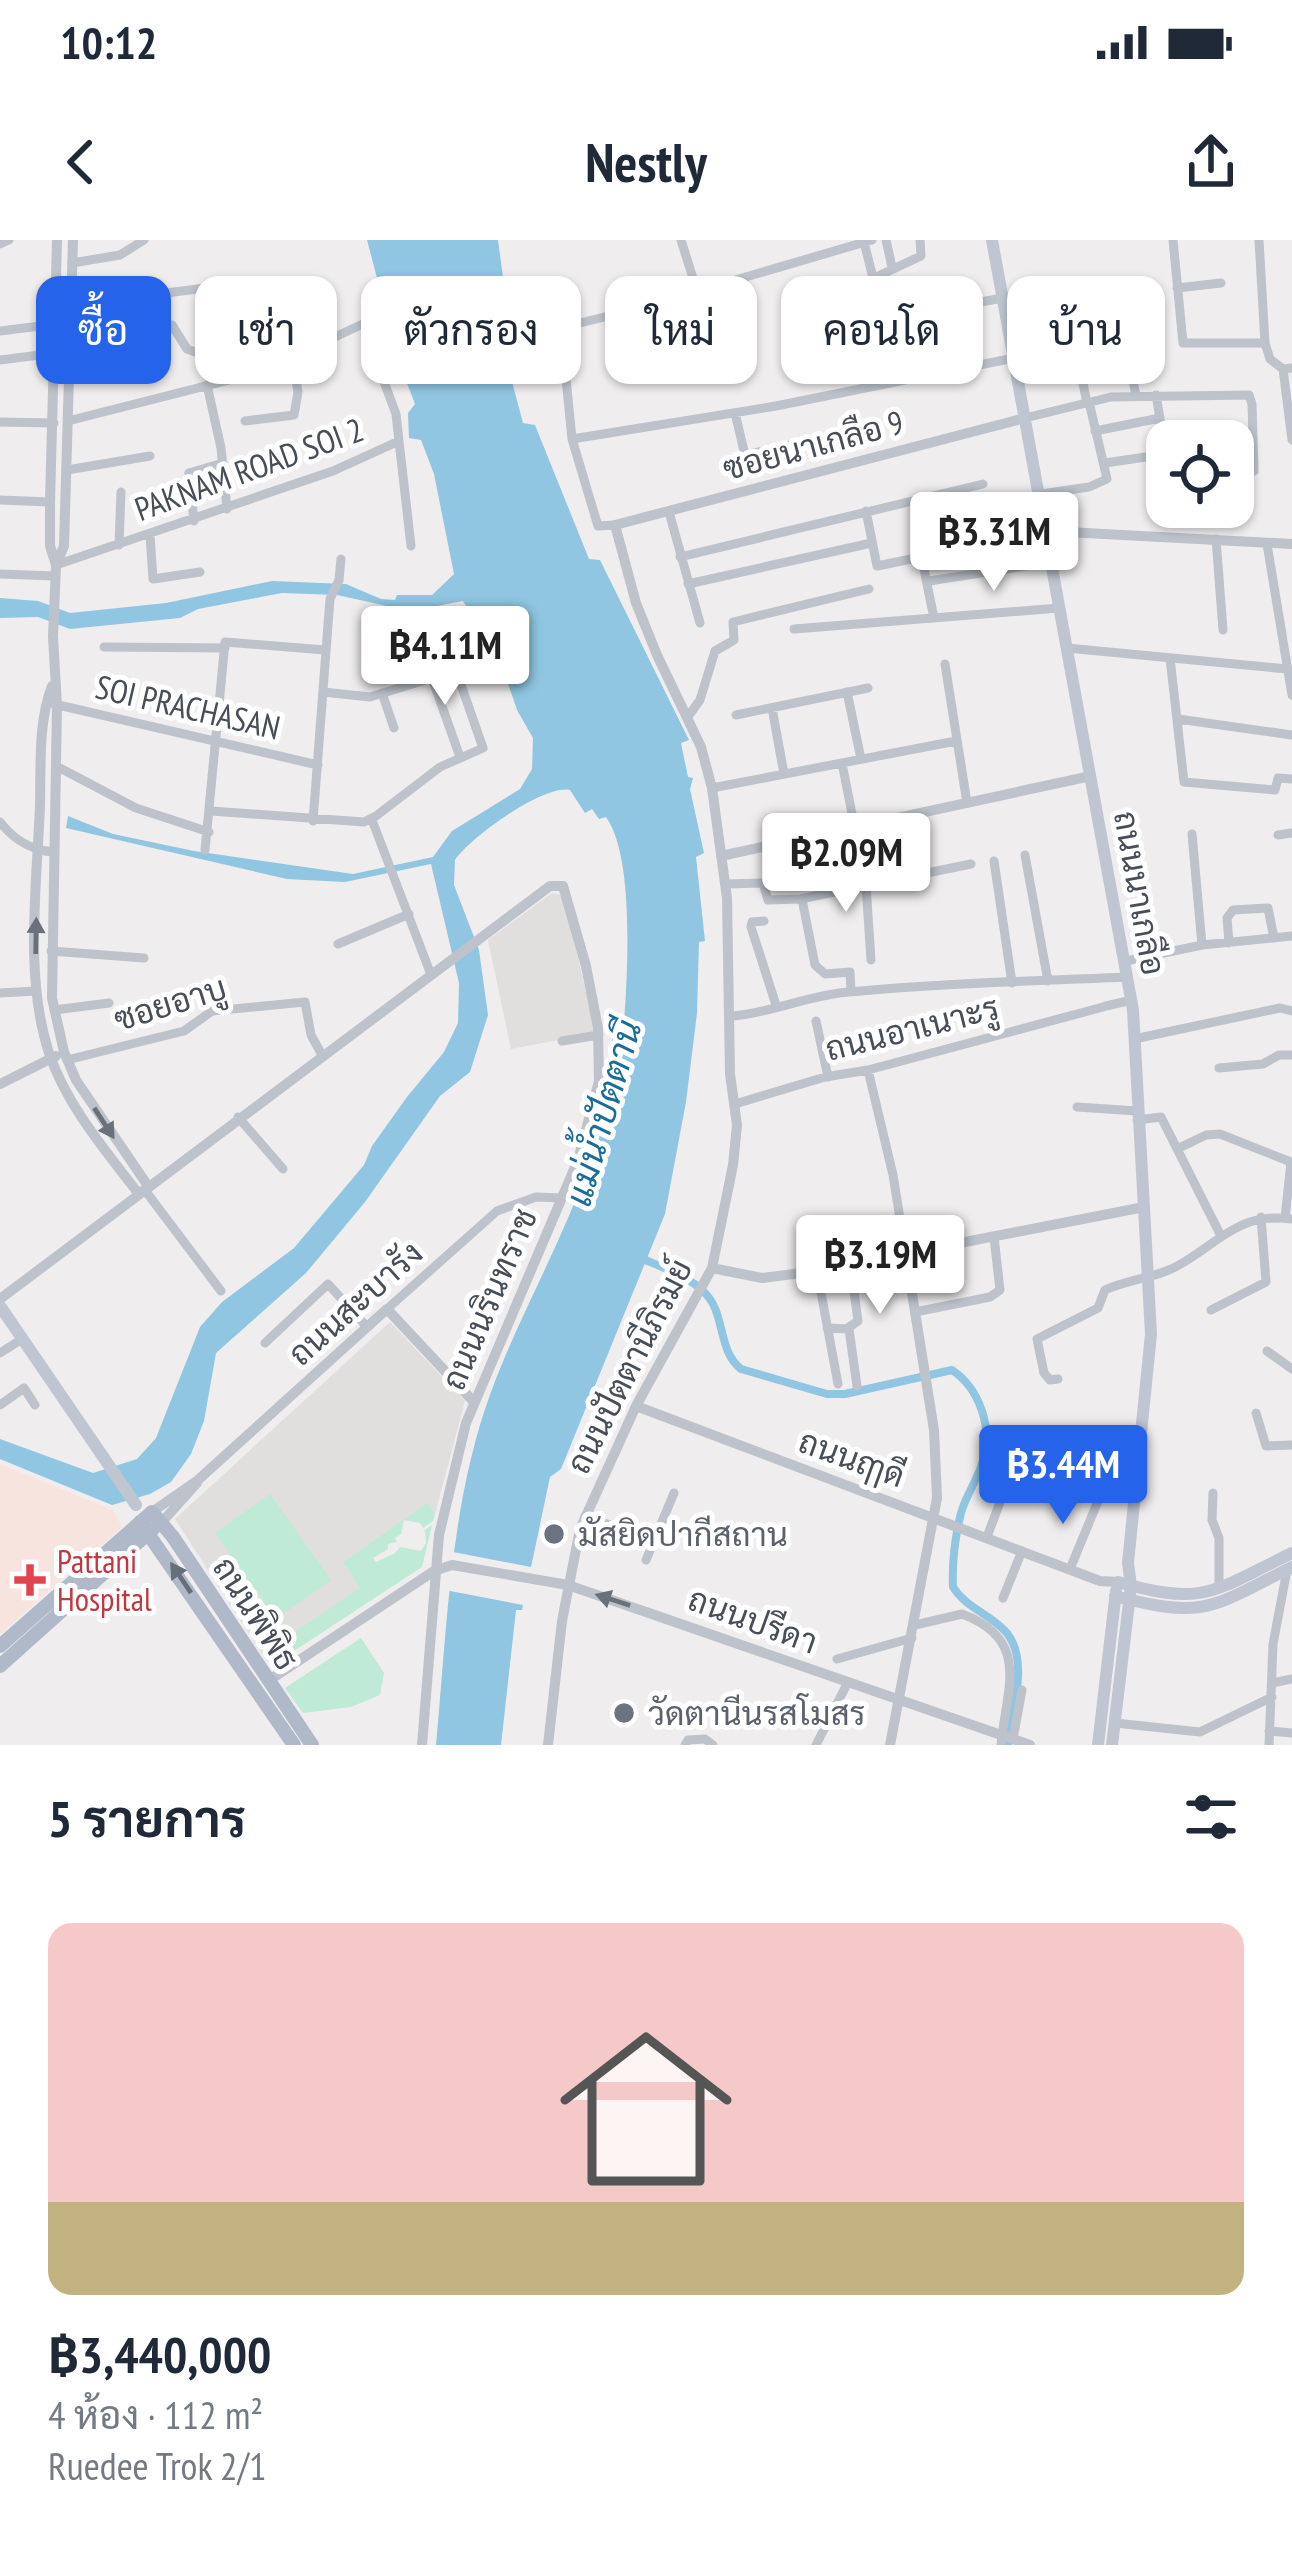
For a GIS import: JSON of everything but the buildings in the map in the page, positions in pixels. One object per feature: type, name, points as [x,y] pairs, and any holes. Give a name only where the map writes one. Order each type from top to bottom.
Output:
[{"type":"main road","name":"ถนนนาเกลือ","points":[[992,240],[1007,317]]},
{"type":"main road","name":"ถนนนาเกลือ","points":[[1019,384],[1132,1000],[1151,1334],[1123,1591]]},
{"type":"main road","points":[[0,1302],[146,1517]]},
{"type":"main road","points":[[0,1646],[146,1517]]},
{"type":"main road","points":[[1,1664],[146,1517]]},
{"type":"main road","name":"ถนนพิพิธ","points":[[146,1517],[290,1726],[312,1745]]},
{"type":"main road","points":[[1123,1591],[1196,1596],[1292,1552]]},
{"type":"main road","points":[[1123,1591],[1170,1610],[1208,1607],[1290,1569]]},
{"type":"main road","points":[[1112,1745],[1123,1591]]},
{"type":"main road","points":[[1098,1745],[1123,1591]]},
{"type":"main road","name":"ถนนพิพิธ","points":[[290,1726],[294,1745]]},
{"type":"street","points":[[0,244],[9,240]]},
{"type":"street","points":[[56,276],[57,240]]},
{"type":"street","points":[[72,276],[73,240]]},
{"type":"street","points":[[72,263],[124,254],[144,240]]},
{"type":"street","points":[[681,240],[692,276]]},
{"type":"street","points":[[886,240],[892,267]]},
{"type":"street","points":[[877,276],[914,262],[921,256],[920,240]]},
{"type":"street","points":[[1172,240],[1183,343],[1265,343]]},
{"type":"street","points":[[1258,240],[1265,343],[1270,359],[1287,368],[1292,440]]},
{"type":"street","points":[[748,276],[868,241],[874,276]]},
{"type":"street","points":[[1177,288],[1221,283]]},
{"type":"street","points":[[983,302],[1005,305]]},
{"type":"street","points":[[171,325],[195,351]]},
{"type":"street","points":[[0,331],[36,326]]},
{"type":"street","points":[[0,361],[36,356]]},
{"type":"street","points":[[572,439],[735,413],[1007,359]]},
{"type":"street","points":[[58,384],[67,470],[38,851],[36,992],[50,1058],[75,1108],[221,1292]]},
{"type":"street","points":[[56,577],[50,502],[65,384]]},
{"type":"street","points":[[0,422],[61,422],[210,384]]},
{"type":"street","points":[[245,421],[294,415],[296,384]]},
{"type":"street","name":"PAKNAM ROAD SOI 2","points":[[56,577],[119,544],[333,471],[399,441],[396,414],[385,384]]},
{"type":"street","points":[[567,384],[580,475],[598,526],[614,525]]},
{"type":"street","points":[[1041,494],[1089,487],[1107,479],[1084,384]]},
{"type":"street","points":[[1134,384],[1136,396]]},
{"type":"street","points":[[207,385],[227,509]]},
{"type":"street","points":[[1095,430],[1160,418],[1156,395]]},
{"type":"street","points":[[1025,418],[1136,396],[1249,395],[1252,420]]},
{"type":"street","points":[[735,413],[745,455],[806,442]]},
{"type":"street","name":"ซอยนาเกลือ 9","points":[[614,525],[1025,418]]},
{"type":"street","points":[[399,441],[411,546]]},
{"type":"street","points":[[67,470],[150,456]]},
{"type":"street","points":[[1105,463],[1146,457]]},
{"type":"street","points":[[194,520],[188,473],[223,463]]},
{"type":"street","points":[[680,557],[982,484]]},
{"type":"street","points":[[119,544],[121,492]]},
{"type":"street","points":[[0,500],[50,502]]},
{"type":"street","points":[[866,511],[877,566],[1048,531],[1292,544]]},
{"type":"street","points":[[669,512],[700,622]]},
{"type":"street","name":"ถนนปัตตานีภิรมย์","points":[[548,1745],[568,1586],[586,1516],[636,1406],[712,1268],[733,1165],[735,1104],[725,884],[712,788],[701,747],[636,603],[614,525]]},
{"type":"street","points":[[150,535],[153,580],[200,572]]},
{"type":"street","points":[[1216,539],[1223,630]]},
{"type":"street","points":[[688,584],[867,544]]},
{"type":"street","points":[[1267,544],[1292,695]]},
{"type":"street","points":[[921,555],[934,618]]},
{"type":"street","points":[[313,821],[330,599],[339,580],[341,559]]},
{"type":"street","points":[[929,581],[1052,562]]},
{"type":"street","points":[[0,574],[56,577]]},
{"type":"street","points":[[687,718],[700,700],[715,651],[734,640],[733,622],[869,590]]},
{"type":"street","points":[[811,603],[813,628]]},
{"type":"street","points":[[794,629],[1059,608]]},
{"type":"street","points":[[460,757],[427,664],[470,643]]},
{"type":"street","points":[[104,647],[225,645],[326,650]]},
{"type":"street","points":[[206,850],[225,645]]},
{"type":"street","points":[[1067,648],[1287,669]]},
{"type":"street","points":[[211,811],[313,821],[372,820],[440,767],[483,748],[450,653]]},
{"type":"street","points":[[1171,658],[1184,782],[1276,790],[1278,778],[1292,778]]},
{"type":"street","points":[[945,664],[967,803]]},
{"type":"street","points":[[323,692],[370,697],[432,678]]},
{"type":"street","points":[[736,716],[868,688]]},
{"type":"street","points":[[847,692],[861,759]]},
{"type":"street","points":[[382,694],[394,728]]},
{"type":"street","points":[[51,704],[56,766],[54,1010],[76,1080],[143,1190]]},
{"type":"street","name":"SOI PRACHASAN","points":[[51,704],[318,765]]},
{"type":"street","points":[[772,708],[784,774]]},
{"type":"street","points":[[1178,719],[1292,735]]},
{"type":"street","points":[[712,788],[956,741]]},
{"type":"street","points":[[842,763],[866,885],[871,960]]},
{"type":"street","points":[[56,766],[136,808],[209,832]]},
{"type":"street","points":[[721,856],[1091,776]]},
{"type":"street","points":[[0,1302],[430,972],[372,820]]},
{"type":"street","points":[[0,822],[12,837],[53,853]]},
{"type":"street","points":[[1192,834],[1202,946]]},
{"type":"street","points":[[1025,855],[1048,981]]},
{"type":"street","points":[[994,861],[1012,982]]},
{"type":"street","points":[[725,884],[763,883],[768,900],[802,899],[971,864]]},
{"type":"street","name":"ถนนนรินทราช","points":[[422,1745],[439,1534],[473,1401],[562,1198],[594,1108],[600,1060],[599,1035],[570,909],[565,890],[557,884],[430,972]]},
{"type":"street","points":[[802,899],[814,965],[821,973],[850,972],[851,992]]},
{"type":"street","points":[[1229,943],[1227,918],[1233,910],[1268,908],[1274,938]]},
{"type":"street","points":[[338,944],[409,914]]},
{"type":"street","points":[[764,921],[752,922],[752,927],[776,1005]]},
{"type":"street","points":[[1126,961],[1292,936]]},
{"type":"street","points":[[51,951],[144,958]]},
{"type":"street","points":[[732,1016],[851,992],[1128,977]]},
{"type":"street","points":[[0,994],[36,992]]},
{"type":"street","name":"ถนนอาเนาะรู","points":[[735,1104],[1132,1000]]},
{"type":"street","name":"ซอยอาบู","points":[[65,1056],[184,1031],[212,1011],[305,1002],[311,1035],[322,1055]]},
{"type":"street","points":[[54,1010],[110,1003]]},
{"type":"street","points":[[1134,1039],[1268,1010],[1292,1011]]},
{"type":"street","points":[[816,1021],[828,1077]]},
{"type":"street","points":[[562,1041],[599,1035]]},
{"type":"street","points":[[1220,1068],[1263,1064],[1292,1054]]},
{"type":"street","points":[[0,1084],[50,1058],[65,1056]]},
{"type":"street","points":[[868,1070],[893,1175],[934,1430],[936,1518],[890,1745]]},
{"type":"street","points":[[1077,1107],[1161,1117],[1220,1234]]},
{"type":"street","points":[[238,1117],[283,1169]]},
{"type":"street","points":[[1058,1379],[1050,1380],[1044,1373],[1037,1340],[1098,1309],[1110,1287],[1177,1266],[1220,1234],[1261,1217],[1288,1219],[1291,1162],[1220,1134],[1179,1148]]},
{"type":"street","name":"ถนนสะบารัง","points":[[146,1517],[198,1480],[497,1211],[536,1197],[562,1198]]},
{"type":"street","points":[[712,1268],[762,1278],[817,1271],[1144,1207]]},
{"type":"street","points":[[1211,1310],[1266,1282],[1261,1217]]},
{"type":"street","points":[[915,1312],[991,1297],[1000,1290],[994,1237]]},
{"type":"street","points":[[817,1271],[838,1384]]},
{"type":"street","points":[[827,1328],[848,1328],[858,1322],[852,1276]]},
{"type":"street","points":[[265,1343],[328,1284],[367,1327]]},
{"type":"street","points":[[387,1309],[473,1401]]},
{"type":"street","points":[[848,1328],[857,1386]]},
{"type":"street","points":[[0,1353],[22,1339]]},
{"type":"street","points":[[1267,1352],[1292,1370]]},
{"type":"street","points":[[0,1405],[24,1388],[35,1405]]},
{"type":"street","name":"ถนนฤๅดี","points":[[636,1406],[1123,1591]]},
{"type":"street","points":[[1256,1413],[1266,1446],[1292,1444]]},
{"type":"street","points":[[987,1537],[1015,1462]]},
{"type":"street","points":[[646,1561],[674,1493]]},
{"type":"street","points":[[1213,1493],[1219,1589]]},
{"type":"street","points":[[1070,1570],[1098,1501]]},
{"type":"street","points":[[586,1516],[654,1541]]},
{"type":"street","points":[[1003,1598],[1022,1551]]},
{"type":"street","name":"ถนนปรีดา","points":[[434,1571],[452,1564],[568,1586],[1030,1745]]},
{"type":"street","points":[[1269,1745],[1274,1644],[1290,1569]]},
{"type":"street","points":[[261,1680],[434,1571]]},
{"type":"street","points":[[837,1659],[962,1614],[993,1630],[1006,1650],[1011,1684],[1006,1739]]},
{"type":"street","points":[[1272,1683],[1292,1679]]},
{"type":"street","points":[[816,1745],[848,1682]]},
{"type":"street","points":[[1006,1739],[1022,1690]]},
{"type":"street","points":[[1115,1723],[1200,1732],[1272,1697]]},
{"type":"street","points":[[1269,1731],[1292,1733]]},
{"type":"street","points":[[685,1745],[688,1740],[705,1738],[713,1745]]},
{"type":"shaded area","points":[[552,893],[564,895],[595,1033],[511,1049],[488,940]]},
{"type":"shaded area","points":[[390,1322],[465,1401],[435,1514],[426,1504],[343,1562],[361,1588],[262,1654],[175,1519]]},
{"type":"shaded area","name":"Pattani Hospital","points":[[0,1464],[113,1510],[122,1527],[0,1634]]},
{"type":"green space","points":[[270,1494],[331,1580],[276,1619],[215,1533]]},
{"type":"green space","points":[[427,1503],[435,1514],[433,1521],[423,1528],[404,1520],[397,1542],[373,1558],[376,1562],[400,1547],[421,1551],[425,1530],[432,1525],[422,1567],[277,1662],[267,1661],[262,1654],[360,1588],[343,1562]]},
{"type":"green space","points":[[361,1638],[384,1673],[380,1695],[351,1707],[303,1713],[285,1688]]},
{"type":"water","points":[[367,240],[498,240],[503,276],[377,276]]},
{"type":"water","name":"แม่น้ำปัตตานี","points":[[407,384],[513,384],[523,423],[535,425],[589,559],[600,560],[689,740],[681,743],[688,777],[693,778],[690,789],[704,853],[696,857],[705,941],[699,942],[697,1013],[686,1102],[665,1214],[561,1469],[550,1477],[522,1610],[516,1610],[501,1745],[436,1745],[458,1522],[491,1392],[585,1175],[609,1085],[612,1038],[623,1037],[627,923],[622,862],[606,817],[599,819],[592,809],[585,813],[570,790],[543,795],[508,815],[455,860],[454,885],[479,950],[488,1015],[470,1072],[440,1096],[365,1202],[306,1273],[216,1353],[204,1421],[191,1454],[171,1482],[112,1505],[0,1459],[0,1439],[93,1473],[137,1459],[156,1438],[200,1327],[222,1302],[294,1248],[364,1165],[372,1146],[444,1052],[458,1023],[459,983],[431,864],[345,882],[287,879],[66,828],[68,816],[113,834],[194,851],[353,874],[433,857],[452,831],[520,789],[532,769],[533,738],[517,710],[501,663],[463,601],[410,611],[337,595],[282,593],[198,609],[180,618],[70,629],[38,617],[0,618],[0,598],[38,601],[70,613],[166,603],[272,581],[346,584],[381,599],[432,595],[454,574],[434,474],[421,440],[409,438],[408,413],[415,404]]},
{"type":"pier","points":[[453,1552],[536,1568],[528,1606],[445,1590]]},
{"type":"waterway","points":[[636,1256],[681,1276],[705,1293],[716,1311],[728,1352],[741,1369],[827,1394],[952,1370],[970,1388],[982,1410],[986,1448],[961,1513],[953,1587],[999,1625],[1013,1643],[1018,1671],[1008,1745]]},
{"type":"place","name":"มัสยิดปากีสถาน","points":[[554,1534]]},
{"type":"place","name":"Pattani Hospital","points":[[30,1580]]},
{"type":"place","name":"วัดตานีนรสโมสร","points":[[624,1713]]}]
